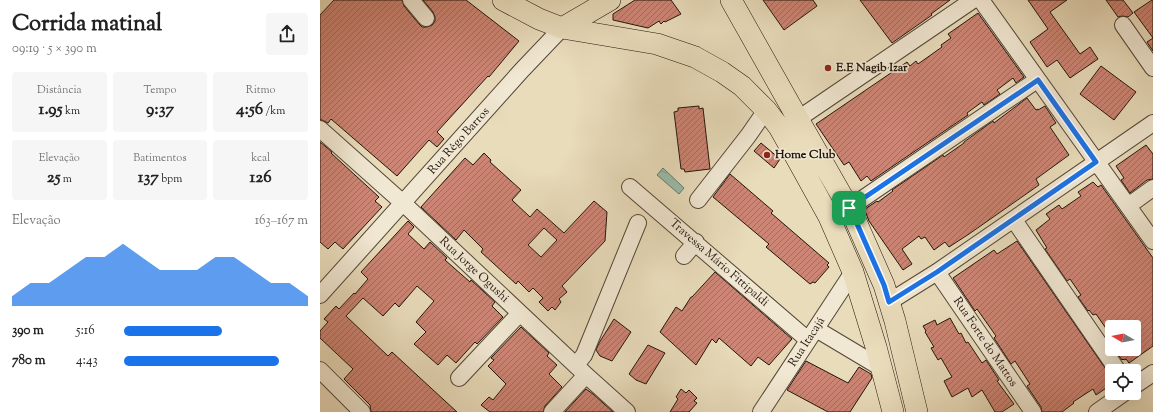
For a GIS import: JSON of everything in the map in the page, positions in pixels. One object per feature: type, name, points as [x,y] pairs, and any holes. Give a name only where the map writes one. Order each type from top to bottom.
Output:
[{"type":"main road","points":[[503,0],[540,19],[562,28],[657,44],[696,57],[742,86],[766,110],[790,147],[829,217],[853,272],[866,312],[893,412]]},
{"type":"main road","name":"Rua Rêgo Barros","points":[[562,28],[610,0]]},
{"type":"main road","points":[[731,0],[854,217],[884,285],[897,328],[917,412]]},
{"type":"street","points":[[411,0],[426,18]]},
{"type":"street","points":[[798,119],[973,0]]},
{"type":"street","points":[[981,0],[1153,241]]},
{"type":"street","points":[[1123,25],[1153,68]]},
{"type":"street","name":"Rua Rêgo Barros","points":[[320,295],[522,70],[562,28]]},
{"type":"street","points":[[849,208],[1038,80]]},
{"type":"street","points":[[698,200],[748,136],[766,110]]},
{"type":"street","points":[[889,302],[937,272],[1014,220],[1153,123]]},
{"type":"street","name":"Rua Jorge Ogushi","points":[[320,129],[403,203],[627,412]]},
{"type":"street","name":"Travessa Mário Fittipaldi","points":[[630,187],[696,242],[812,334],[882,369]]},
{"type":"street","points":[[1128,206],[1153,188]]},
{"type":"street","points":[[1014,220],[1113,364]]},
{"type":"street","points":[[552,412],[581,370],[584,355],[638,223]]},
{"type":"street","points":[[684,256],[696,242]]},
{"type":"street","name":"Rua Itacajá","points":[[764,411],[853,272]]},
{"type":"street","name":"Rua Forte do Mattos","points":[[937,272],[1033,412]]},
{"type":"street","points":[[459,378],[520,313]]},
{"type":"street","points":[[320,370],[362,412]]},
{"type":"street","points":[[1141,381],[1153,373]]},
{"type":"street","points":[[1097,412],[1114,400]]},
{"type":"water","points":[[663,168],[684,188],[679,194],[657,175]]},
{"type":"building","points":[[334,0],[402,0],[404,6],[419,24],[422,27],[427,27],[432,25],[435,21],[435,17],[433,12],[423,0],[466,0],[519,41],[489,77],[488,76],[437,132],[444,139],[437,147],[429,140],[397,176],[331,119],[328,123],[320,120],[320,15]]},
{"type":"building","points":[[635,0],[671,0],[681,14],[665,22],[664,21],[661,24],[659,21],[648,28],[613,20],[613,14]]},
{"type":"building","points":[[763,0],[813,0],[817,6],[784,30]]},
{"type":"building","points":[[860,0],[950,0],[931,14],[932,15],[892,43]]},
{"type":"building","points":[[1028,0],[1067,0],[1050,12],[1080,54],[1090,47],[1098,59],[1070,78],[1057,60],[1047,67],[1030,42],[1048,29]]},
{"type":"building","points":[[1106,0],[1123,0],[1133,13],[1128,17],[1118,17]]},
{"type":"building","points":[[1153,0],[1153,38],[1134,12]]},
{"type":"building","points":[[978,13],[1024,77],[1016,83],[1013,78],[997,90],[1000,94],[984,105],[982,102],[967,113],[968,115],[871,181],[867,176],[861,181],[849,162],[844,165],[816,124],[907,62],[910,66],[916,61],[918,64],[942,47],[941,45],[951,38],[948,34]]},
{"type":"building","points":[[1153,38],[1153,51],[1147,42]]},
{"type":"building","points":[[1101,66],[1136,92],[1114,120],[1080,94]]},
{"type":"building","points":[[1027,98],[1036,110],[1045,106],[1056,123],[1050,127],[1069,155],[1036,179],[1039,185],[949,247],[945,242],[934,250],[925,237],[921,239],[919,236],[902,249],[912,264],[903,270],[869,221],[865,209],[877,201],[878,202],[893,191],[892,190],[943,155],[944,157],[993,121],[994,123]]},
{"type":"building","points":[[699,106],[699,109],[703,108],[710,169],[685,172],[684,169],[681,169],[674,112],[678,111],[678,108]]},
{"type":"building","points":[[320,142],[379,197],[375,201],[382,207],[343,249],[335,242],[328,249],[320,242]]},
{"type":"building","name":"Home Club","points":[[761,143],[780,159],[774,168],[754,151]]},
{"type":"building","points":[[1146,145],[1153,154],[1153,179],[1147,180],[1130,193],[1121,180],[1124,178],[1116,166]]},
{"type":"building","points":[[484,153],[491,160],[490,162],[521,190],[512,200],[530,217],[537,209],[564,233],[594,201],[607,212],[605,241],[562,286],[567,292],[559,299],[561,302],[555,310],[552,307],[548,311],[539,302],[543,298],[533,288],[529,292],[518,281],[516,284],[481,252],[483,249],[464,230],[456,240],[421,207],[465,158],[473,165]],"holes":[[[544,228],[557,240],[541,257],[528,245]]]},
{"type":"building","points":[[730,174],[773,211],[771,213],[829,263],[827,265],[829,267],[815,283],[813,282],[810,284],[766,247],[769,244],[713,197]]},
{"type":"building","points":[[1093,182],[1098,187],[1101,185],[1153,258],[1153,346],[1141,354],[1141,320],[1105,320],[1105,327],[1096,314],[1093,315],[1089,310],[1088,311],[1078,297],[1081,295],[1070,279],[1067,281],[1045,249],[1047,248],[1036,230],[1050,219],[1046,214],[1059,205],[1062,209],[1081,196],[1078,192]]},
{"type":"building","points":[[408,221],[414,227],[408,234],[424,249],[430,242],[447,258],[445,260],[470,282],[471,280],[495,302],[492,306],[503,317],[477,344],[475,342],[456,363],[447,355],[438,365],[414,344],[426,332],[416,322],[434,301],[417,286],[399,307],[395,303],[383,316],[363,298],[346,316],[388,356],[392,352],[457,412],[371,412],[370,405],[344,379],[353,369],[320,338],[320,331],[328,322],[324,319],[336,306],[339,309],[368,279],[361,272]]},
{"type":"building","points":[[1017,241],[1105,368],[1105,389],[1096,395],[1093,389],[1073,402],[1074,403],[1062,412],[1042,412],[1041,407],[1027,386],[1030,384],[1015,361],[1011,364],[994,338],[996,336],[977,309],[975,311],[953,278],[994,250],[997,254]]},
{"type":"building","points":[[715,272],[792,339],[769,365],[758,357],[751,366],[719,338],[716,343],[712,339],[696,365],[660,332],[676,307],[682,311],[691,297]]},
{"type":"building","points":[[950,318],[959,334],[961,333],[966,343],[968,342],[982,363],[986,360],[999,380],[997,381],[1014,404],[1002,412],[995,412],[982,390],[972,397],[968,388],[952,397],[944,381],[952,377],[941,358],[938,360],[931,348],[934,347],[923,326],[935,320],[937,325]]},
{"type":"building","points":[[614,319],[631,332],[612,361],[600,356],[596,350]]},
{"type":"building","points":[[521,327],[549,353],[547,356],[557,365],[549,374],[562,387],[545,406],[543,412],[490,412],[481,405],[489,397],[493,400],[506,384],[488,366],[494,360],[491,358]]},
{"type":"building","points":[[648,345],[665,353],[646,384],[636,380],[629,374]]},
{"type":"building","points":[[1119,356],[1139,356],[1129,363],[1126,359],[1122,360]]},
{"type":"building","points":[[806,361],[848,383],[859,367],[871,374],[872,378],[850,412],[828,412],[787,390]]},
{"type":"building","points":[[586,389],[593,394],[613,412],[565,412]]},
{"type":"building","points":[[681,389],[686,393],[689,390],[697,398],[694,401],[697,403],[689,412],[670,412],[678,399],[676,397]]},
{"type":"place","name":"E.E Nagib Izar","points":[[828,68]]},
{"type":"place","name":"Home Club","points":[[767,155]]},
{"type":"route","points":[[1038,80],[1096,162],[1014,220],[937,272],[889,302],[884,285],[849,208],[1038,80]]}]
